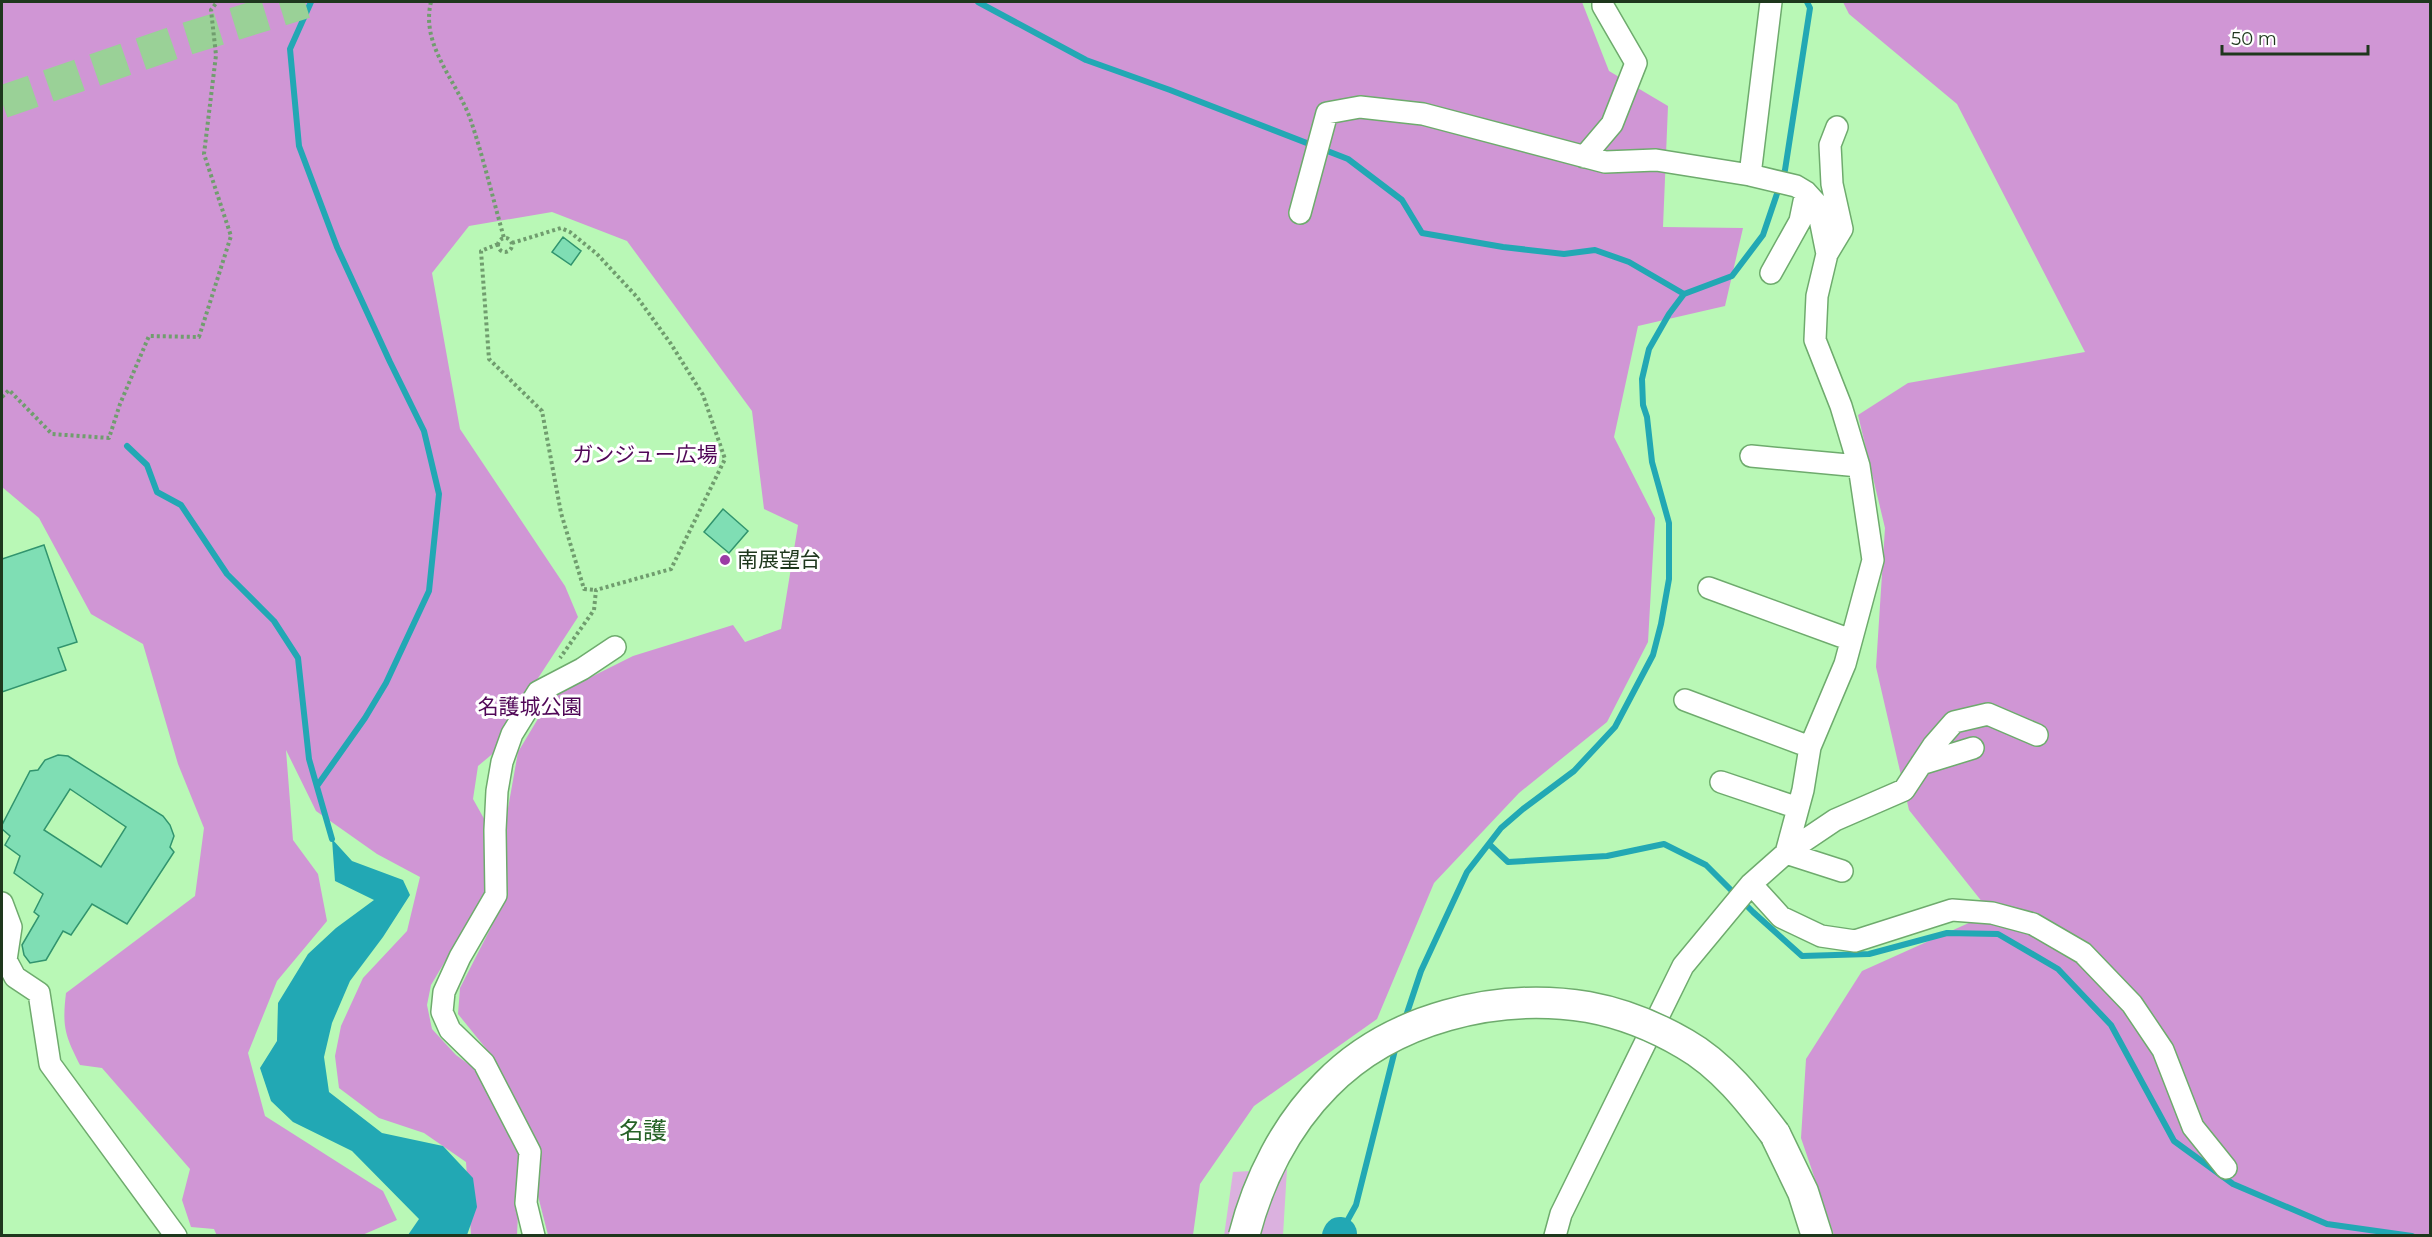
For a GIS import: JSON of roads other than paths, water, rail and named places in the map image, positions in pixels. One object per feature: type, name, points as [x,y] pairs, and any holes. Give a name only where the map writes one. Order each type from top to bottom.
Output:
[{"type":"main road","points":[[1245,1236],[1258,1191],[1273,1158],[1305,1110],[1326,1084],[1377,1046],[1410,1029],[1478,1008],[1520,1003],[1589,1007],[1627,1018],[1658,1030],[1686,1045],[1719,1070],[1742,1093],[1775,1134],[1803,1192],[1817,1236]]},
{"type":"street","points":[[1584,157],[1612,124],[1636,63],[1603,2]]},
{"type":"street","points":[[1758,176],[1771,2]]},
{"type":"street","points":[[1300,213],[1327,113],[1360,107],[1423,114],[1605,162],[1656,159],[1758,176],[1801,189],[1817,204],[1827,254]]},
{"type":"street","points":[[1786,853],[1810,747],[1845,664],[1873,560],[1859,466],[1841,406],[1815,340],[1817,296],[1827,254],[1842,229],[1832,184],[1830,145],[1837,127]]},
{"type":"street","points":[[1771,273],[1800,221],[1801,189]]},
{"type":"street","points":[[1751,456],[1859,466]]},
{"type":"street","points":[[1709,588],[1851,640]]},
{"type":"street","points":[[534,1236],[526,1203],[530,1152],[484,1063],[450,1030],[442,1012],[444,992],[460,957],[496,895],[497,791],[502,762],[512,734],[538,692],[582,669],[615,647]]},
{"type":"street","points":[[1686,700],[1810,747]]},
{"type":"street","points":[[1555,1236],[1561,1214],[1683,966],[1749,886],[1786,853],[1835,820],[1904,790],[1933,746],[1954,722],[1988,714],[2037,735]]},
{"type":"street","points":[[1921,764],[1972,748]]},
{"type":"street","points":[[1721,782],[1798,808]]},
{"type":"street","points":[[1786,853],[1842,871]]},
{"type":"street","points":[[1749,886],[1781,917],[1821,936],[1855,941],[1942,913],[1962,911],[1992,913],[2033,924],[2083,953],[2132,1004],[2163,1050],[2193,1126],[2226,1168]]},
{"type":"street","points":[[2,903],[11,927],[6,960],[15,977],[39,993],[51,1064],[176,1236]]},
{"type":"water","points":[[332,839],[352,861],[403,880],[410,895],[383,937],[350,981],[332,1023],[324,1057],[329,1092],[382,1133],[443,1146],[473,1178],[477,1207],[467,1235],[408,1235],[419,1219],[352,1151],[293,1122],[271,1101],[260,1068],[277,1041],[278,1003],[308,954],[336,928],[374,900],[335,881]]},
{"type":"waterway","points":[[311,2],[290,49],[299,146],[337,247],[424,431],[439,494],[429,591],[386,683],[365,718],[317,786]]},
{"type":"waterway","points":[[978,2],[1086,60],[1348,159],[1402,200],[1422,233],[1503,247],[1564,254],[1595,250],[1629,262],[1684,294]]},
{"type":"waterway","points":[[1405,1019],[1421,971],[1467,872],[1501,828],[1574,771],[1615,727],[1653,655],[1669,579],[1669,523],[1652,462],[1647,417],[1643,405],[1642,379],[1649,349],[1669,314],[1684,294],[1732,276],[1763,235],[1785,170],[1810,8],[1807,2]]},
{"type":"waterway","points":[[127,446],[147,465],[157,492],[181,505],[227,574],[274,621],[298,658],[309,759],[332,839]]},
{"type":"waterway","points":[[1489,844],[1508,862],[1607,856],[1664,844],[1706,865],[1802,956],[1869,954],[1947,933],[1998,934],[2058,969],[2111,1025],[2174,1141],[2233,1184],[2327,1224],[2412,1236]]},
{"type":"waterway","points":[[1340,1234],[1356,1205],[1396,1046]]},
{"type":"tunnel","points":[[2,102],[173,43],[305,2]]},
{"type":"place","name":"南展望台","points":[[725,560]]},
{"type":"district","name":"名護","points":[[643,1131]]},
{"type":"park label","name":"ガンジュー広場","points":[[645,455]]},
{"type":"park label","name":"名護城公園","points":[[530,707]]}]
